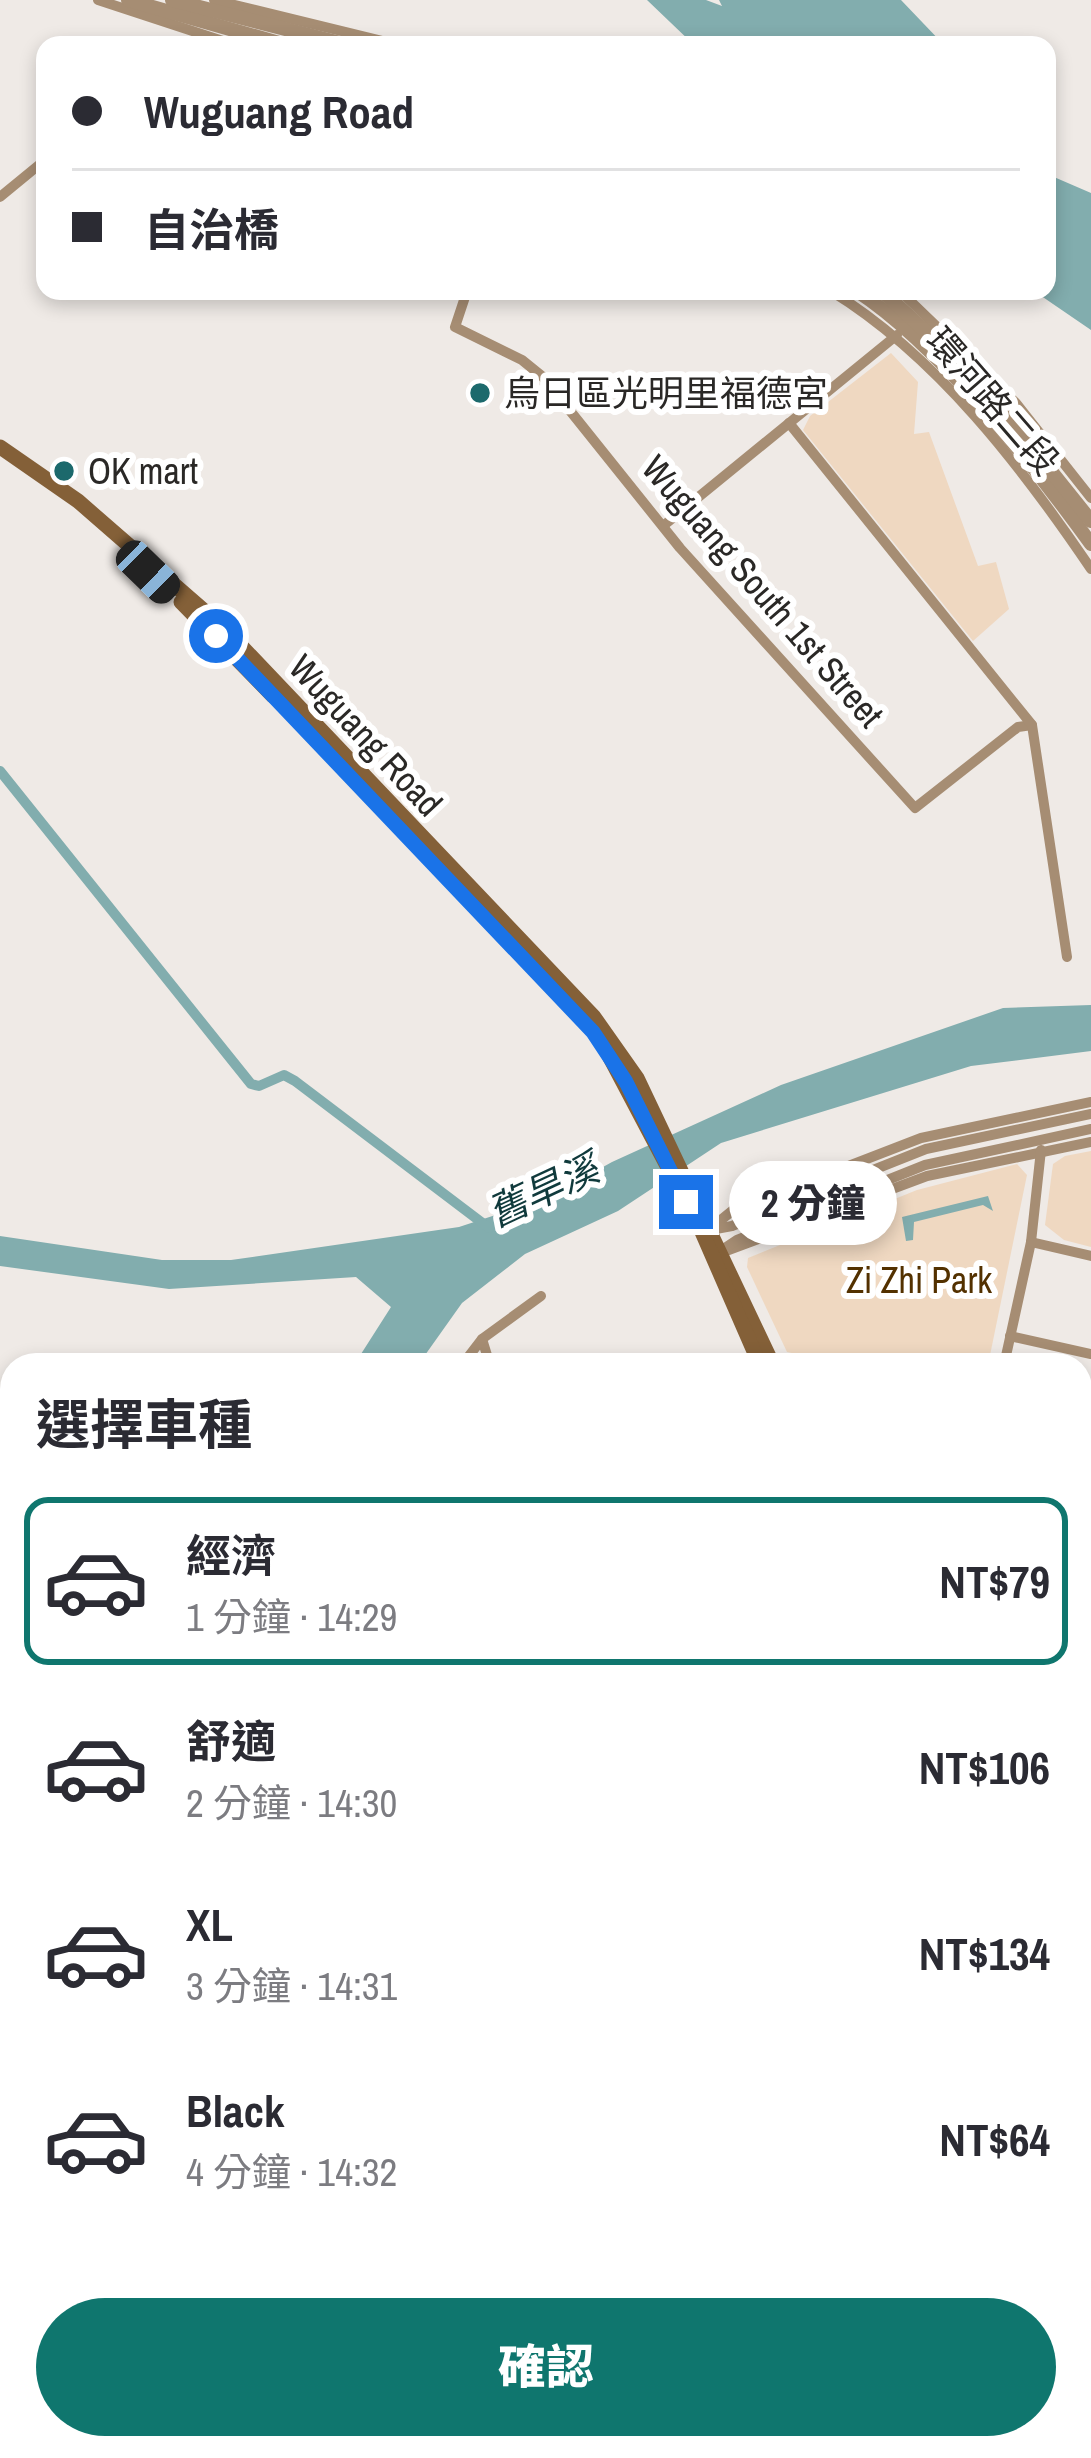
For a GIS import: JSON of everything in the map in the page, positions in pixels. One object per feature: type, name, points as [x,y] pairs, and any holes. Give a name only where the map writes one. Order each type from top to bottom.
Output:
[{"type":"main road","name":"Wuguang Road","points":[[0,447],[78,501],[224,629],[594,1017],[643,1105]]},
{"type":"main road","name":"Wuguang Road","points":[[0,459],[148,572],[216,636],[572,1008],[643,1105]]},
{"type":"main road","points":[[643,1105],[767,1353]]},
{"type":"main road","points":[[718,1254],[755,1353]]},
{"type":"street","points":[[98,0],[208,36]]},
{"type":"street","points":[[128,0],[254,36]]},
{"type":"street","points":[[172,0],[313,36]]},
{"type":"street","points":[[214,0],[362,36]]},
{"type":"street","points":[[0,197],[36,167]]},
{"type":"street","name":"Wuguang South 1st Street","points":[[464,300],[454,327],[537,371],[663,526],[915,808],[1018,728],[1032,725]]},
{"type":"street","name":"環河路二段","points":[[853,300],[907,322],[1016,404],[1091,498]]},
{"type":"street","points":[[872,300],[907,322]]},
{"type":"street","points":[[889,300],[1085,520],[1091,544]]},
{"type":"street","name":"環河路二段","points":[[903,300],[907,322],[1091,569]]},
{"type":"street","points":[[663,526],[907,322]]},
{"type":"street","points":[[789,423],[1032,725],[1067,957]]},
{"type":"street","points":[[1034,1119],[1091,1102]]},
{"type":"street","points":[[706,1230],[732,1211],[921,1138],[1091,1114]]},
{"type":"street","points":[[1006,1353],[1031,1242],[1040,1146],[1034,1119]]},
{"type":"street","points":[[718,1254],[741,1250],[927,1176],[1091,1129]]},
{"type":"street","points":[[1040,1146],[1091,1142]]},
{"type":"street","points":[[1031,1242],[1091,1256]]},
{"type":"street","points":[[471,1353],[482,1339],[541,1296]]},
{"type":"street","points":[[1010,1336],[1086,1353]]},
{"type":"street","points":[[482,1339],[486,1353]]},
{"type":"green space","points":[[891,353],[918,382],[914,434],[929,432],[978,566],[996,562],[1009,609],[973,641],[803,430],[810,416]]},
{"type":"green space","points":[[1091,1151],[1091,1247],[1064,1240],[1045,1225],[1053,1164],[1065,1156]]},
{"type":"green space","name":"Zi Zhi Park","points":[[1017,1164],[1027,1175],[990,1353],[787,1352],[747,1267],[748,1258],[917,1190]]},
{"type":"water","points":[[647,0],[706,0],[722,6],[719,0],[901,0],[935,36],[685,36]]},
{"type":"water","points":[[1056,178],[1091,193],[1091,330],[1047,300],[1056,300]]},
{"type":"water","points":[[1091,1005],[1091,1051],[971,1066],[721,1143],[618,1211],[525,1254],[462,1303],[427,1353],[362,1353],[391,1307],[356,1277],[169,1289],[0,1266],[0,1236],[162,1260],[231,1260],[459,1227],[547,1198],[612,1162],[781,1085],[1003,1008]]},
{"type":"water","points":[[988,1196],[993,1211],[983,1205],[914,1222],[913,1240],[906,1241],[902,1217]]},
{"type":"waterway","name":"舊旱溪","points":[[0,771],[251,1084],[259,1086],[284,1075],[295,1081],[489,1228]]},
{"type":"place","name":"烏日區光明里福德宮","points":[[480,393]]},
{"type":"place","name":"OK mart","points":[[64,471]]},
{"type":"route","points":[[216,636],[593,1032],[626,1082],[686,1202]]}]
